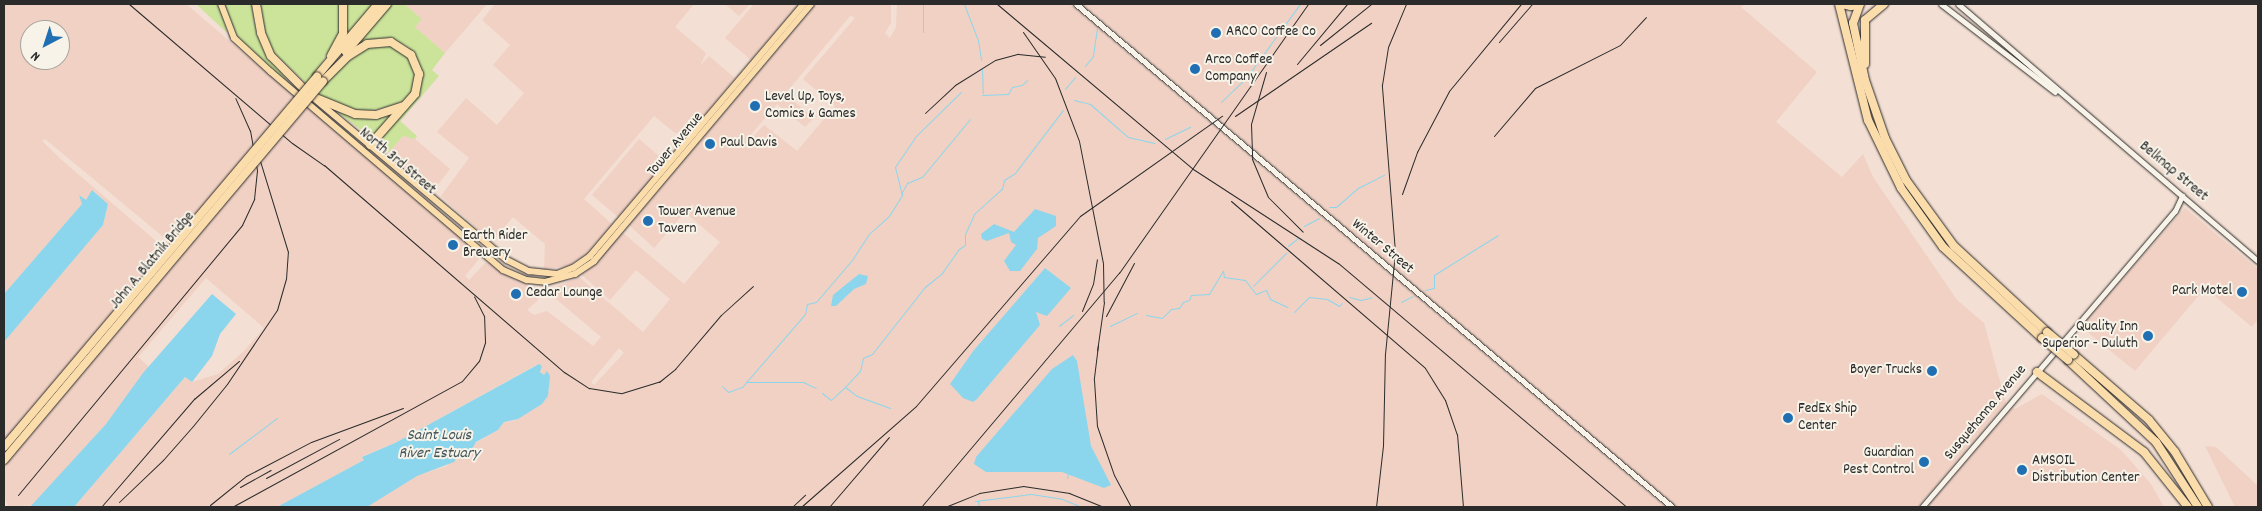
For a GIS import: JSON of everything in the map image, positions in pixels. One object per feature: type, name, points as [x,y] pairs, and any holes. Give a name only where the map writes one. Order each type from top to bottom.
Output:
[{"type":"highway","name":"North 3rd Street","points":[[256,4],[265,42],[278,65],[312,96]]},
{"type":"highway","points":[[320,78],[341,39],[344,24],[343,4]]},
{"type":"highway","points":[[320,78],[378,4]]},
{"type":"highway","points":[[320,78],[387,4]]},
{"type":"highway","points":[[2044,335],[1969,262],[1926,212],[1885,138],[1866,83],[1853,22],[1860,4],[1840,4],[1868,120],[1901,188],[1943,246],[2044,335],[2071,358],[2149,420],[2175,452],[2208,507]]},
{"type":"highway","points":[[1866,83],[1864,24],[1867,16],[1884,4]]},
{"type":"highway","points":[[320,78],[360,47],[376,42],[391,42],[411,55],[419,69],[418,87],[407,104],[370,145]]},
{"type":"highway","name":"John A. Blatnik Bridge","points":[[4,447],[320,78]]},
{"type":"highway","name":"John A. Blatnik Bridge","points":[[4,460],[320,78]]},
{"type":"highway","points":[[312,96],[338,109],[364,115],[383,113],[407,104]]},
{"type":"highway","points":[[2071,358],[2156,442],[2198,507]]},
{"type":"highway","points":[[2037,372],[2144,452],[2188,507]]},
{"type":"main road","name":"North 3rd Street","points":[[221,4],[227,25],[240,45],[500,268],[519,278],[545,282]]},
{"type":"main road","name":"Tower Avenue","points":[[545,274],[567,271],[590,256],[804,4]]},
{"type":"main road","name":"Tower Avenue","points":[[545,282],[575,274],[594,261],[811,4]]},
{"type":"main road","name":"North 3rd Street","points":[[312,96],[507,260],[525,270],[545,274]]},
{"type":"street","name":"Winter Street","points":[[1076,4],[1672,507]]},
{"type":"street","name":"Belknap Street","points":[[1941,4],[2072,103]]},
{"type":"street","name":"Belknap Street","points":[[1958,4],[2258,261]]},
{"type":"street","name":"Susquehanna Avenue","points":[[1922,507],[2175,211],[2182,196]]},
{"type":"shaded area","points":[[4,4],[186,4],[478,252],[479,259],[465,276],[469,280],[485,263],[490,263],[513,279],[537,288],[538,300],[527,310],[534,315],[547,311],[593,346],[601,337],[556,299],[553,288],[579,277],[643,332],[670,299],[636,270],[610,300],[582,275],[623,233],[684,284],[720,242],[688,215],[695,206],[692,204],[654,248],[629,225],[816,4],[891,4],[891,23],[885,33],[890,38],[896,27],[897,4],[1070,4],[1666,507],[367,507],[416,476],[447,466],[462,451],[498,430],[504,422],[514,421],[542,404],[548,396],[549,384],[536,365],[395,443],[363,456],[364,460],[277,507],[74,507],[185,377],[192,382],[218,374],[244,351],[264,328],[206,278],[138,357],[149,367],[106,424],[33,505],[8,507],[4,496],[4,342],[103,225],[108,204],[93,190],[86,201],[80,196],[82,204],[4,294]],"holes":[[[851,15],[855,18],[803,79],[835,106],[797,151],[764,125],[751,139],[749,137],[777,104],[805,127],[814,118],[785,94]],[[45,139],[167,240],[162,246],[64,162],[42,141]],[[619,348],[624,353],[594,385],[591,382]]]},
{"type":"shaded area","points":[[404,4],[487,4],[445,53],[415,27],[422,19]]},
{"type":"shaded area","points":[[495,4],[694,4],[675,27],[706,53],[700,66],[709,56],[735,78],[690,133],[675,133],[654,116],[584,199],[612,224],[586,254],[568,266],[544,269],[545,244],[513,217],[493,240],[489,239],[441,196],[469,158],[437,132],[466,98],[497,125],[524,93],[493,65],[510,45],[482,20]]},
{"type":"shaded area","points":[[725,4],[750,4],[739,16]]},
{"type":"shaded area","points":[[754,4],[799,4],[751,60],[725,38]]},
{"type":"shaded area","points":[[1082,4],[1745,4],[1741,7],[1817,72],[1776,122],[1842,177],[1863,154],[1873,177],[1957,300],[1984,323],[2006,403],[1918,507],[1676,507]]},
{"type":"shaded area","points":[[403,136],[415,139],[450,169],[436,187],[428,186],[388,153]]},
{"type":"shaded area","points":[[639,139],[666,162],[618,217],[592,195]]},
{"type":"shaded area","points":[[2185,208],[2258,269],[2258,319],[2252,327],[2205,288],[2135,371],[2080,326]]},
{"type":"shaded area","points":[[2042,394],[2121,450],[2151,484],[2164,507],[1927,507],[2012,407],[2015,409]]},
{"type":"shaded area","points":[[2205,446],[2216,447],[2258,486],[2258,507],[2235,507]]},
{"type":"green space","points":[[196,4],[219,4],[227,32],[225,31]]},
{"type":"green space","points":[[225,4],[253,4],[254,22],[262,47],[292,87],[240,39],[233,29]]},
{"type":"green space","points":[[261,4],[340,4],[341,32],[315,74],[326,83],[350,58],[368,47],[391,46],[406,53],[416,71],[411,94],[398,105],[359,113],[323,99],[274,53],[263,26]]},
{"type":"green space","points":[[345,4],[376,4],[337,50]]},
{"type":"green space","points":[[390,4],[404,4],[422,19],[415,27],[445,53],[432,70],[439,76],[400,121],[417,136],[415,139],[403,136],[388,153],[378,141],[412,100],[420,64],[408,47],[392,39],[372,39],[353,47]]},
{"type":"green space","points":[[333,109],[345,114],[399,110],[371,137]]},
{"type":"water","points":[[92,190],[108,204],[103,225],[4,342],[4,294],[82,204],[79,195],[86,200]]},
{"type":"water","points":[[1035,209],[1056,216],[1056,226],[1038,238],[1037,249],[1020,271],[1010,271],[1004,261],[1016,245],[1011,242],[1009,233],[987,241],[982,239],[981,234],[994,224],[1014,232]]},
{"type":"water","points":[[1045,268],[1071,288],[1047,316],[1036,312],[1040,325],[977,399],[973,402],[963,398],[950,384],[974,350]]},
{"type":"water","points":[[859,274],[868,276],[866,284],[854,289],[836,306],[831,306],[833,295]]},
{"type":"water","points":[[212,294],[236,314],[220,334],[212,356],[192,382],[185,377],[74,507],[30,507],[106,424],[143,373]]},
{"type":"water","points":[[1073,355],[1077,361],[1091,446],[1111,485],[1104,488],[1062,472],[986,472],[974,464],[976,457],[1052,369]]},
{"type":"water","name":"Saint Louis River Estuary","points":[[539,364],[542,366],[540,372],[544,375],[547,371],[550,376],[548,396],[542,404],[518,419],[504,422],[498,430],[476,442],[469,454],[462,451],[454,462],[417,476],[367,507],[277,507],[364,460],[362,457],[395,443]]},
{"type":"waterway","points":[[923,4],[923,32]]},
{"type":"waterway","points":[[964,4],[978,40],[981,60]]},
{"type":"waterway","points":[[1221,102],[1246,78],[1300,4]]},
{"type":"waterway","points":[[1085,66],[1093,56],[1097,26]]},
{"type":"waterway","points":[[982,69],[983,93]]},
{"type":"waterway","points":[[1065,89],[1075,77]]},
{"type":"waterway","points":[[982,95],[1008,94],[1012,87],[1022,85],[1027,80]]},
{"type":"waterway","points":[[722,386],[728,392],[742,387],[805,314],[807,304],[816,302],[852,260],[869,234],[889,216],[902,195],[895,167],[915,137],[961,92]]},
{"type":"waterway","points":[[1074,100],[1090,104],[1128,137],[1154,143]]},
{"type":"waterway","points":[[845,387],[860,371],[863,358],[872,354],[925,287],[942,273],[959,249],[965,245],[965,234],[975,213],[1002,189],[1004,180],[1015,173],[1063,110]]},
{"type":"waterway","points":[[901,194],[907,183],[922,177],[970,119]]},
{"type":"waterway","points":[[1165,139],[1190,127]]},
{"type":"waterway","points":[[1329,207],[1336,207],[1358,188],[1385,174]]},
{"type":"waterway","points":[[1304,226],[1319,218]]},
{"type":"waterway","points":[[1425,290],[1434,288],[1434,275],[1498,235]]},
{"type":"waterway","points":[[1288,246],[1298,238]]},
{"type":"waterway","points":[[1253,286],[1286,253]]},
{"type":"waterway","points":[[1146,315],[1162,318],[1171,309],[1179,308],[1183,302],[1189,300],[1191,295],[1209,294],[1223,271],[1224,277],[1245,280],[1256,294],[1266,290],[1270,299],[1287,307]]},
{"type":"waterway","points":[[1401,302],[1413,296]]},
{"type":"waterway","points":[[1294,312],[1309,297],[1327,299],[1339,306],[1342,303]]},
{"type":"waterway","points":[[1349,297],[1361,300],[1372,297]]},
{"type":"waterway","points":[[1110,326],[1137,313]]},
{"type":"waterway","points":[[1059,326],[1073,315]]},
{"type":"waterway","points":[[746,382],[803,382],[816,388]]},
{"type":"waterway","points":[[822,393],[831,400],[845,387],[857,396],[890,408]]},
{"type":"waterway","points":[[229,454],[277,418]]},
{"type":"waterway","points":[[1067,478],[1068,474]]},
{"type":"waterway","points":[[975,501],[1031,494],[1062,499],[1082,507]]},
{"type":"waterway","points":[[978,501],[979,507]]},
{"type":"railway","points":[[129,4],[292,143],[324,165],[564,372],[589,388],[622,393],[659,382],[675,369],[721,315],[753,286]]},
{"type":"railway","points":[[997,4],[1193,169],[1338,263],[1627,507]]},
{"type":"railway","points":[[921,507],[1119,273],[1308,4]]},
{"type":"railway","points":[[1297,64],[1347,4]]},
{"type":"railway","points":[[1320,45],[1371,4]]},
{"type":"railway","points":[[1376,507],[1383,446],[1385,354],[1395,252],[1382,85],[1388,47],[1406,4]]},
{"type":"railway","points":[[1402,194],[1417,152],[1449,91],[1521,4]]},
{"type":"railway","points":[[1499,42],[1532,4]]},
{"type":"railway","points":[[1494,136],[1535,88],[1620,45],[1646,17]]},
{"type":"railway","points":[[1235,116],[1371,23]]},
{"type":"railway","points":[[1023,32],[1055,78],[1079,141],[1103,263],[1104,302],[1097,351]]},
{"type":"railway","points":[[925,113],[955,85],[995,60],[1018,54],[1045,57]]},
{"type":"railway","points":[[1266,72],[1251,124],[1252,159],[1268,197],[1303,232]]},
{"type":"railway","points":[[18,495],[242,225],[254,199],[257,170],[250,131],[235,98]]},
{"type":"railway","points":[[801,507],[916,406],[1080,216],[1222,116]]},
{"type":"railway","points":[[119,502],[163,460],[193,426],[227,384],[277,310],[286,279],[288,252],[260,161]]},
{"type":"railway","points":[[1231,201],[1425,368],[1445,400],[1457,434],[1463,507]]},
{"type":"railway","points":[[1082,311],[1093,284],[1097,259]]},
{"type":"railway","points":[[1106,316],[1134,263]]},
{"type":"railway","points":[[232,507],[462,381],[479,361],[485,342],[484,316],[474,296]]},
{"type":"railway","points":[[1098,345],[1094,380],[1097,426],[1114,475],[1131,507]]},
{"type":"railway","points":[[101,507],[194,399],[239,361]]},
{"type":"railway","points":[[210,505],[246,476],[311,442],[403,408]]},
{"type":"railway","points":[[829,507],[889,437]]},
{"type":"railway","points":[[266,478],[339,439]]},
{"type":"railway","points":[[240,487],[271,470]]},
{"type":"railway","points":[[945,507],[979,493],[1023,486],[1069,493],[1104,507]]},
{"type":"railway","points":[[792,507],[805,495]]},
{"type":"place","name":"ARCO Coffee Co","points":[[1216,33]]},
{"type":"place","name":"Arco Coffee Company","points":[[1195,69]]},
{"type":"place","name":"Level Up, Toys, Comics & Games","points":[[755,106]]},
{"type":"place","name":"Paul Davis","points":[[710,144]]},
{"type":"place","name":"Tower Avenue Tavern","points":[[648,221]]},
{"type":"place","name":"Earth Rider Brewery","points":[[453,245]]},
{"type":"place","name":"Park Motel","points":[[2242,292]]},
{"type":"place","name":"Cedar Lounge","points":[[516,294]]},
{"type":"place","name":"Quality Inn Superior - Duluth","points":[[2148,336]]},
{"type":"place","name":"Boyer Trucks","points":[[1932,371]]},
{"type":"place","name":"FedEx Ship Center","points":[[1788,418]]},
{"type":"place","name":"Guardian Pest Control","points":[[1924,462]]},
{"type":"place","name":"AMSOIL Distribution Center","points":[[2022,470]]}]
